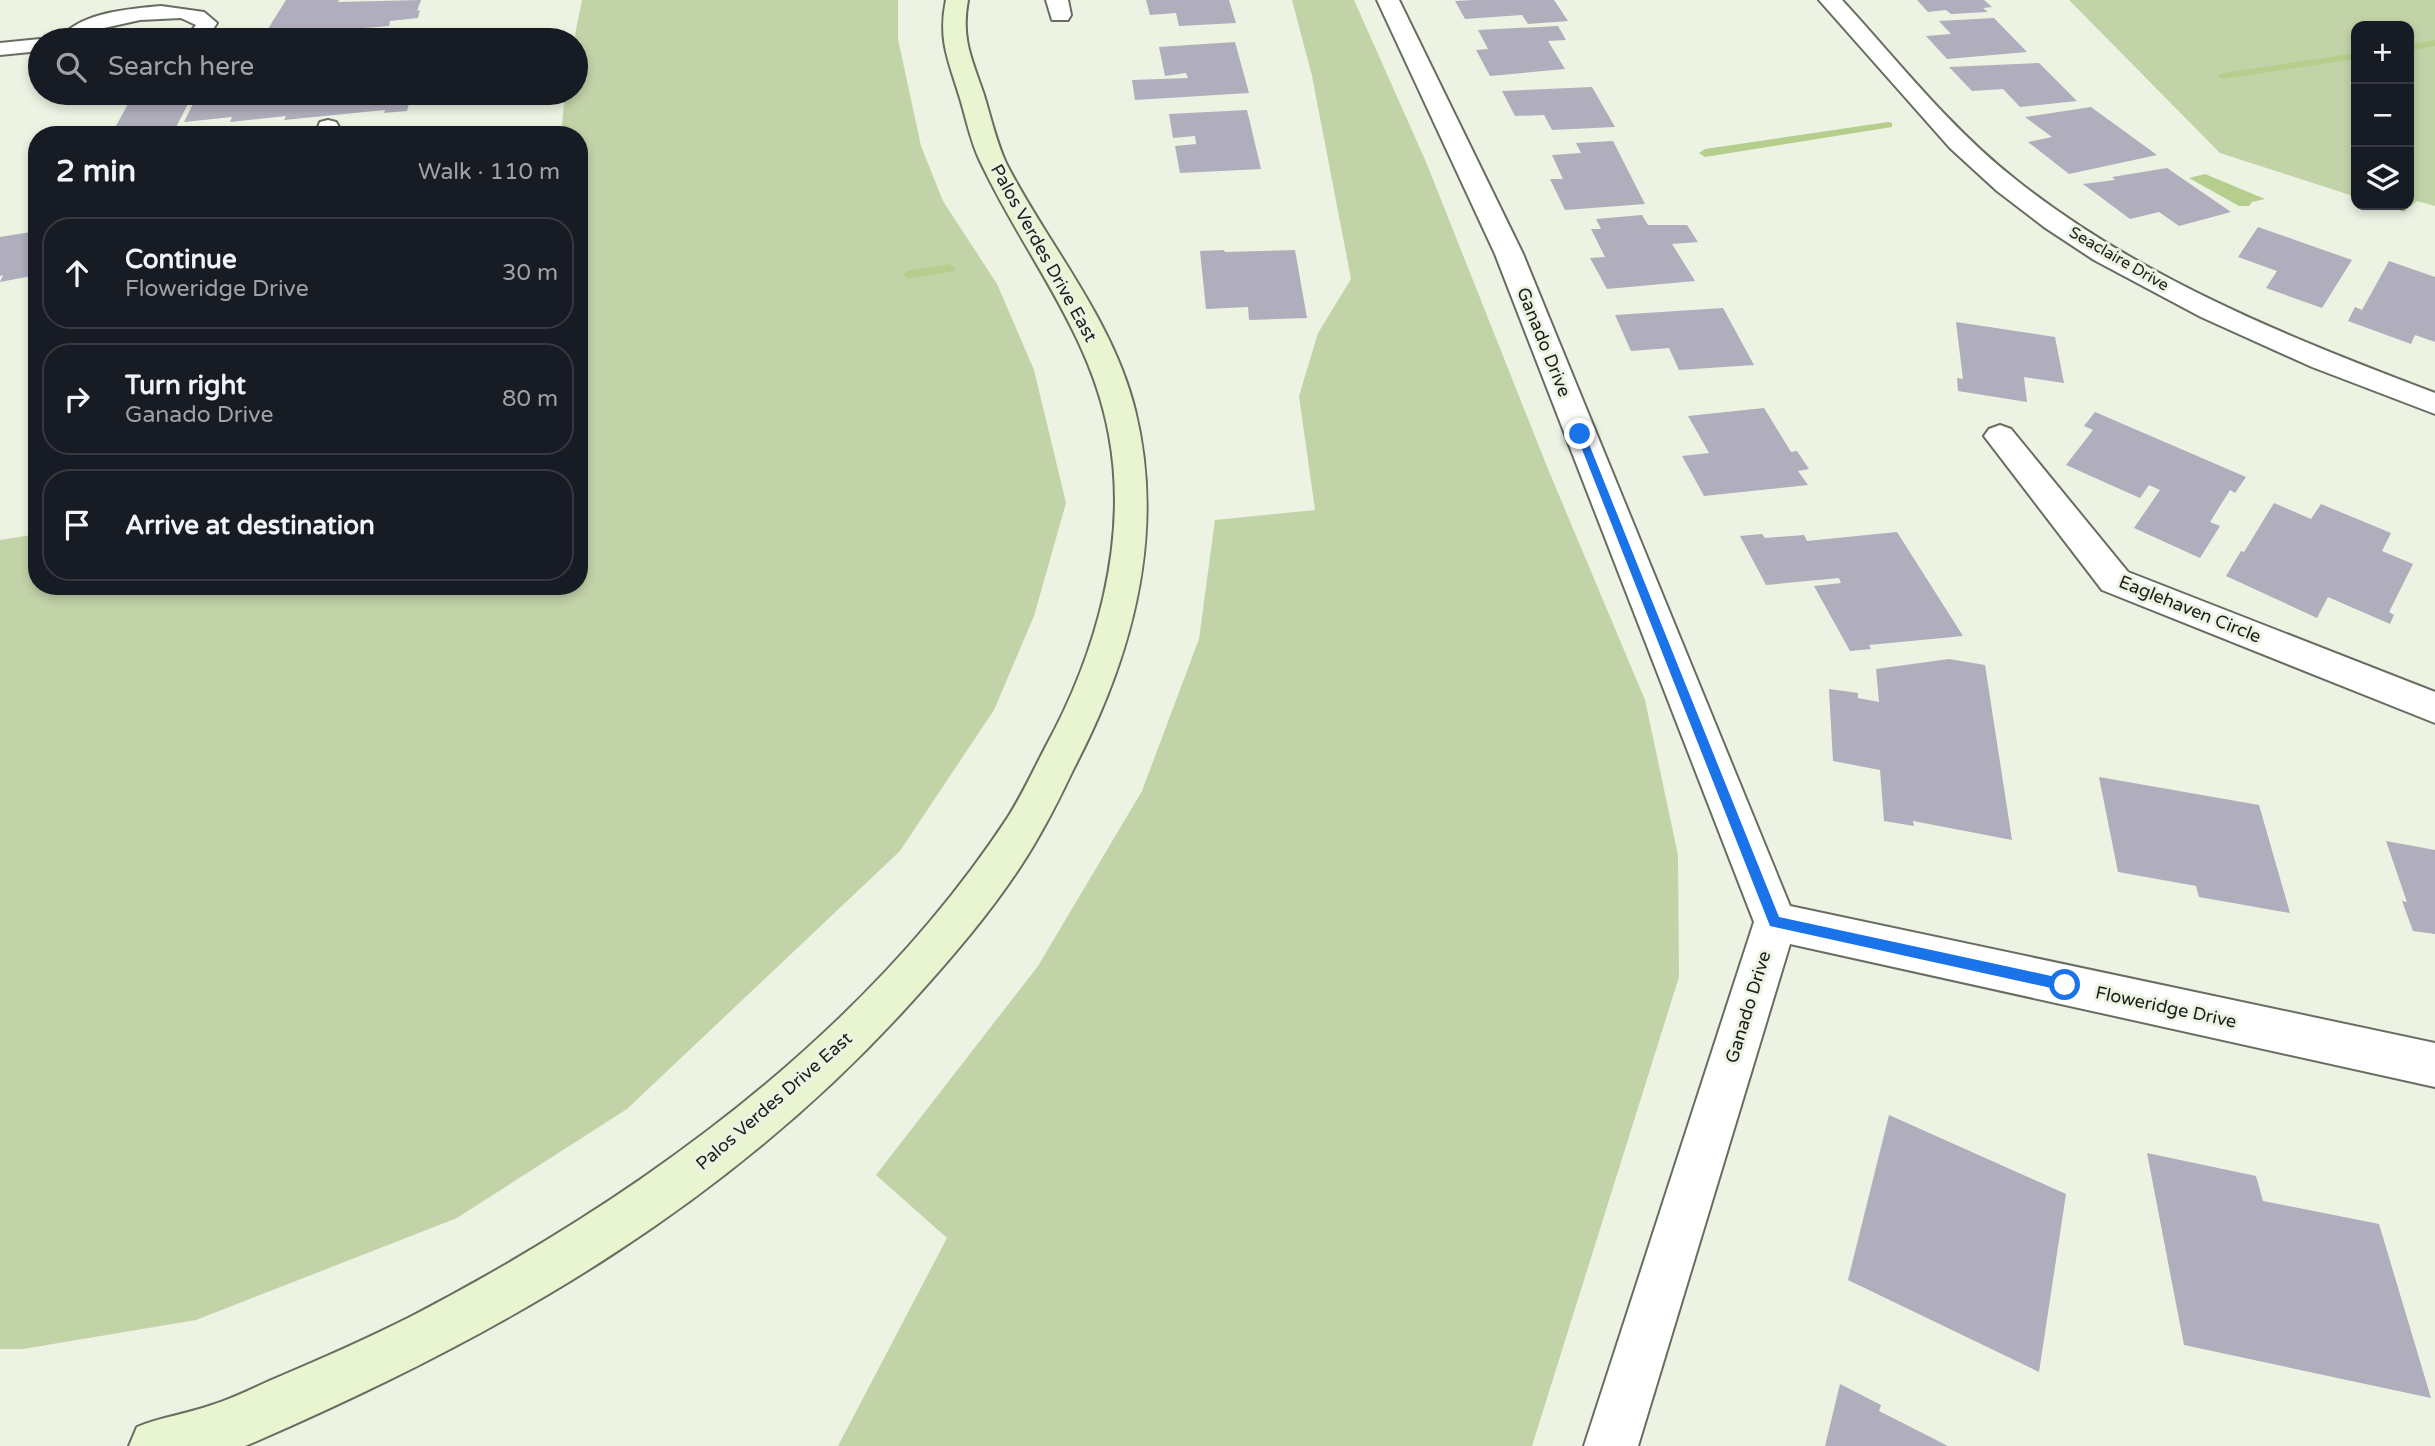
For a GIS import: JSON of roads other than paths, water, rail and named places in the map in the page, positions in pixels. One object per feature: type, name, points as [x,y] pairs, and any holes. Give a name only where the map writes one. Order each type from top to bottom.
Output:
[{"type":"street","name":"Palos Verdes Drive East","points":[[156,1446],[210,1433],[391,1356],[557,1264],[702,1164],[826,1061],[928,956],[1006,854],[1063,758],[1103,667],[1125,583],[1132,506],[1125,437],[1108,374],[1070,293],[991,159],[952,34],[957,0]]},
{"type":"street","name":"Ganado Drive","points":[[1388,0],[1509,254],[1775,922],[1612,1446]]},
{"type":"street","name":"Seaclaire Drive","points":[[1830,0],[1945,130],[2006,185],[2084,242],[2193,302],[2276,340],[2435,404]]},
{"type":"street","name":"Eaglehaven Circle","points":[[2000,436],[2115,581],[2435,708]]},
{"type":"street","name":"Floweridge Drive","points":[[1775,922],[2435,1065]]},
{"type":"lane","points":[[85,28],[101,19],[156,6],[193,9],[203,15],[207,23],[205,28]]},
{"type":"lane","points":[[0,49],[28,46]]},
{"type":"waterway","points":[[2414,47],[2435,43]]},
{"type":"waterway","points":[[2222,76],[2351,57]]},
{"type":"waterway","points":[[1705,153],[1888,125]]},
{"type":"waterway","points":[[908,275],[949,268]]}]
